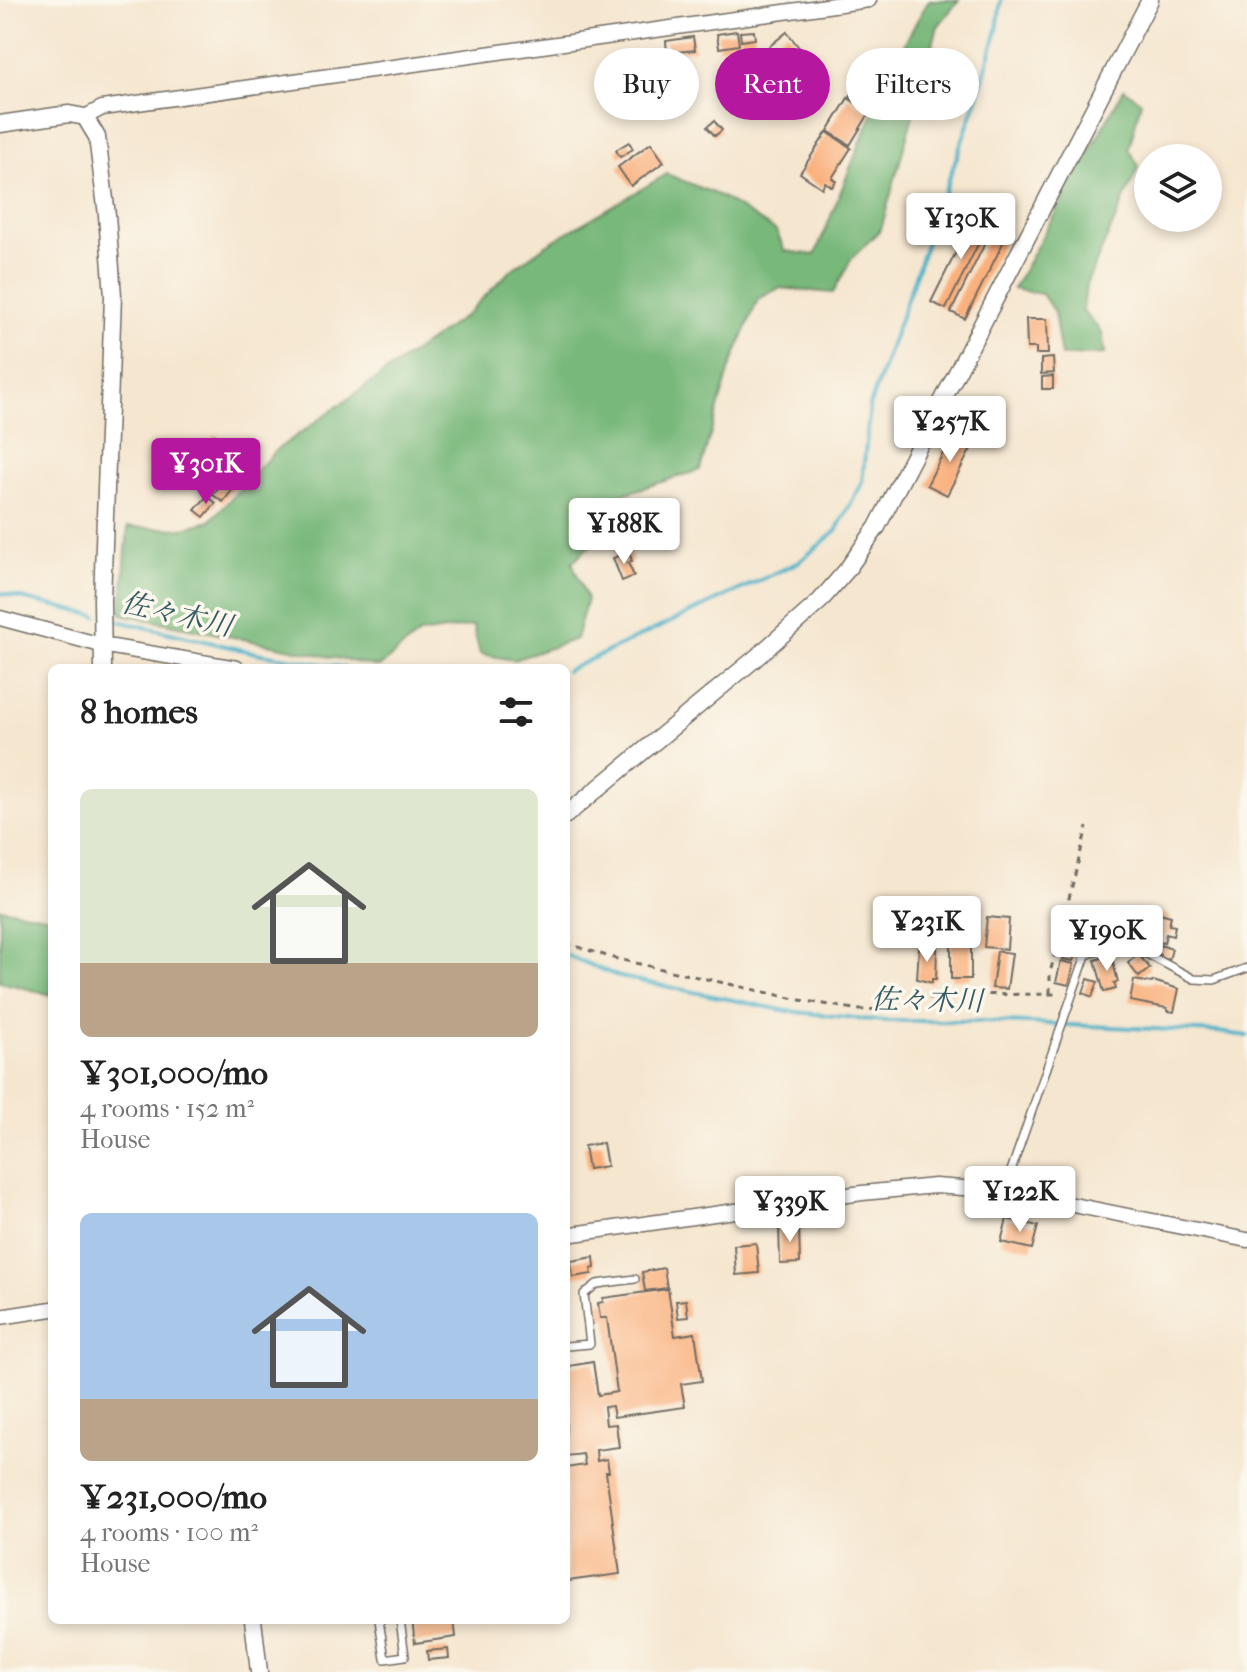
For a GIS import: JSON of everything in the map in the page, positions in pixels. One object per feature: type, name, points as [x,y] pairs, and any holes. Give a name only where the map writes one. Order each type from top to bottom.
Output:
[{"type":"street","points":[[0,124],[69,114],[85,117],[102,108],[869,0]]},
{"type":"street","points":[[570,812],[757,657],[819,602],[846,571],[877,527],[1150,0]]},
{"type":"street","points":[[85,117],[97,137],[113,296],[102,600],[103,664]]},
{"type":"street","points":[[0,618],[218,664]]},
{"type":"street","points":[[570,1234],[862,1193],[935,1186],[1004,1191],[1247,1240]]},
{"type":"street","points":[[0,1317],[48,1310]]},
{"type":"street","points":[[253,1624],[259,1672]]},
{"type":"lane","points":[[1004,1191],[1067,1017],[1086,955],[1130,945],[1194,979],[1214,980],[1247,968]]},
{"type":"lane","points":[[570,1346],[590,1344],[584,1294],[597,1284],[635,1279]]},
{"type":"lane","points":[[380,1624],[385,1659],[405,1656],[401,1624]]},
{"type":"path","points":[[1050,993],[1050,973],[1087,827]]},
{"type":"path","points":[[570,944],[629,961],[800,1000],[860,1010],[886,1009],[941,995],[1050,993],[1073,996]]},
{"type":"green space","points":[[929,0],[959,0],[938,26],[932,48],[903,48]]},
{"type":"green space","points":[[1124,89],[1141,102],[1129,149],[1134,158],[1134,177],[1086,285],[1083,311],[1102,333],[1105,354],[1061,356],[1054,312],[1042,294],[1013,289]]},
{"type":"green space","points":[[870,120],[912,120],[881,229],[852,258],[833,293],[779,288],[758,299],[730,368],[700,470],[614,497],[593,543],[572,562],[587,599],[576,639],[514,660],[480,654],[473,626],[419,634],[383,664],[364,664],[121,614],[128,527],[180,529],[210,521],[275,451],[466,315],[511,270],[546,245],[667,174],[720,196],[776,231],[785,251],[815,255]]},
{"type":"green space","points":[[0,908],[48,916],[48,994],[0,982]]},
{"type":"building","points":[[737,31],[739,45],[719,48],[717,34]]},
{"type":"building","points":[[754,31],[755,39],[741,41],[740,32]]},
{"type":"building","points":[[787,32],[799,48],[767,48]]},
{"type":"building","points":[[693,37],[695,48],[667,48],[666,41]]},
{"type":"building","points":[[846,101],[846,120],[865,120],[850,145],[828,131]]},
{"type":"building","points":[[714,121],[722,130],[715,136],[707,127]]},
{"type":"building","points":[[827,132],[851,148],[832,178],[836,181],[832,187],[825,182],[822,188],[800,173]]},
{"type":"building","points":[[629,142],[633,149],[620,157],[616,150]]},
{"type":"building","points":[[651,143],[664,162],[631,186],[618,167]]},
{"type":"building","points":[[976,212],[990,220],[946,309],[931,302]]},
{"type":"building","points":[[996,221],[1010,229],[965,319],[951,312]]},
{"type":"building","points":[[1026,319],[1047,319],[1048,354],[1036,354],[1036,348],[1027,348]]},
{"type":"building","points":[[1053,358],[1054,373],[1041,374],[1041,359]]},
{"type":"building","points":[[1053,376],[1053,389],[1042,389],[1042,377]]},
{"type":"building","points":[[953,433],[974,443],[947,495],[927,485]]},
{"type":"building","points":[[215,435],[229,446],[210,470],[197,456]]},
{"type":"building","points":[[234,449],[247,456],[235,476],[222,468]]},
{"type":"building","points":[[226,478],[236,485],[223,502],[213,495]]},
{"type":"building","points":[[207,496],[216,503],[204,517],[195,510]]},
{"type":"building","points":[[629,552],[632,561],[628,563],[634,576],[622,581],[613,558]]},
{"type":"building","points":[[1156,912],[1171,916],[1169,925],[1175,926],[1173,936],[1166,934],[1164,943],[1145,939],[1150,919],[1154,920]]},
{"type":"building","points":[[987,917],[1009,919],[1007,949],[984,947]]},
{"type":"building","points":[[951,943],[971,943],[971,979],[951,979]]},
{"type":"building","points":[[1160,945],[1172,949],[1169,960],[1158,954]]},
{"type":"building","points":[[919,947],[937,948],[936,979],[932,979],[932,983],[917,979]]},
{"type":"building","points":[[1065,949],[1077,952],[1074,961],[1063,959]]},
{"type":"building","points":[[997,951],[1012,953],[1007,989],[992,988]]},
{"type":"building","points":[[1138,954],[1150,968],[1139,977],[1128,963]]},
{"type":"building","points":[[1108,956],[1112,958],[1118,982],[1114,983],[1116,989],[1104,992],[1095,960]]},
{"type":"building","points":[[1061,961],[1074,964],[1069,985],[1056,982]]},
{"type":"building","points":[[1088,979],[1098,982],[1092,997],[1083,993]]},
{"type":"building","points":[[1134,980],[1153,981],[1179,989],[1174,1012],[1130,1001]]},
{"type":"building","points":[[603,1143],[607,1166],[588,1169],[584,1146]]},
{"type":"building","points":[[1007,1219],[1038,1226],[1032,1249],[1001,1242]]},
{"type":"building","points":[[799,1224],[800,1263],[780,1264],[779,1225]]},
{"type":"building","points":[[756,1243],[759,1273],[736,1275],[734,1245]]},
{"type":"building","points":[[594,1257],[592,1274],[573,1277],[571,1261]]},
{"type":"building","points":[[664,1268],[667,1288],[645,1291],[642,1272]]},
{"type":"building","points":[[668,1289],[675,1336],[695,1333],[702,1381],[681,1384],[685,1407],[614,1417],[612,1406],[604,1407],[606,1425],[616,1424],[619,1447],[596,1450],[597,1461],[607,1459],[609,1472],[606,1472],[620,1574],[570,1581],[570,1467],[585,1465],[583,1454],[570,1456],[570,1366],[593,1362],[598,1395],[617,1392],[607,1318],[600,1318],[598,1303],[603,1302],[603,1298]]},
{"type":"building","points":[[686,1300],[688,1317],[678,1318],[676,1301]]},
{"type":"building","points":[[413,1624],[454,1624],[456,1637],[415,1643]]},
{"type":"building","points":[[448,1649],[449,1658],[428,1660],[427,1651]]},
{"type":"waterway","points":[[570,669],[799,562],[836,531],[862,483],[870,405],[979,93],[997,30],[1001,0]]},
{"type":"waterway","name":"佐々木川","points":[[0,593],[97,616]]},
{"type":"waterway","name":"佐々木川","points":[[106,618],[256,653],[322,664]]},
{"type":"waterway","name":"佐々木川","points":[[570,957],[620,977],[787,1011],[883,1021],[983,1021],[1247,1036]]}]
